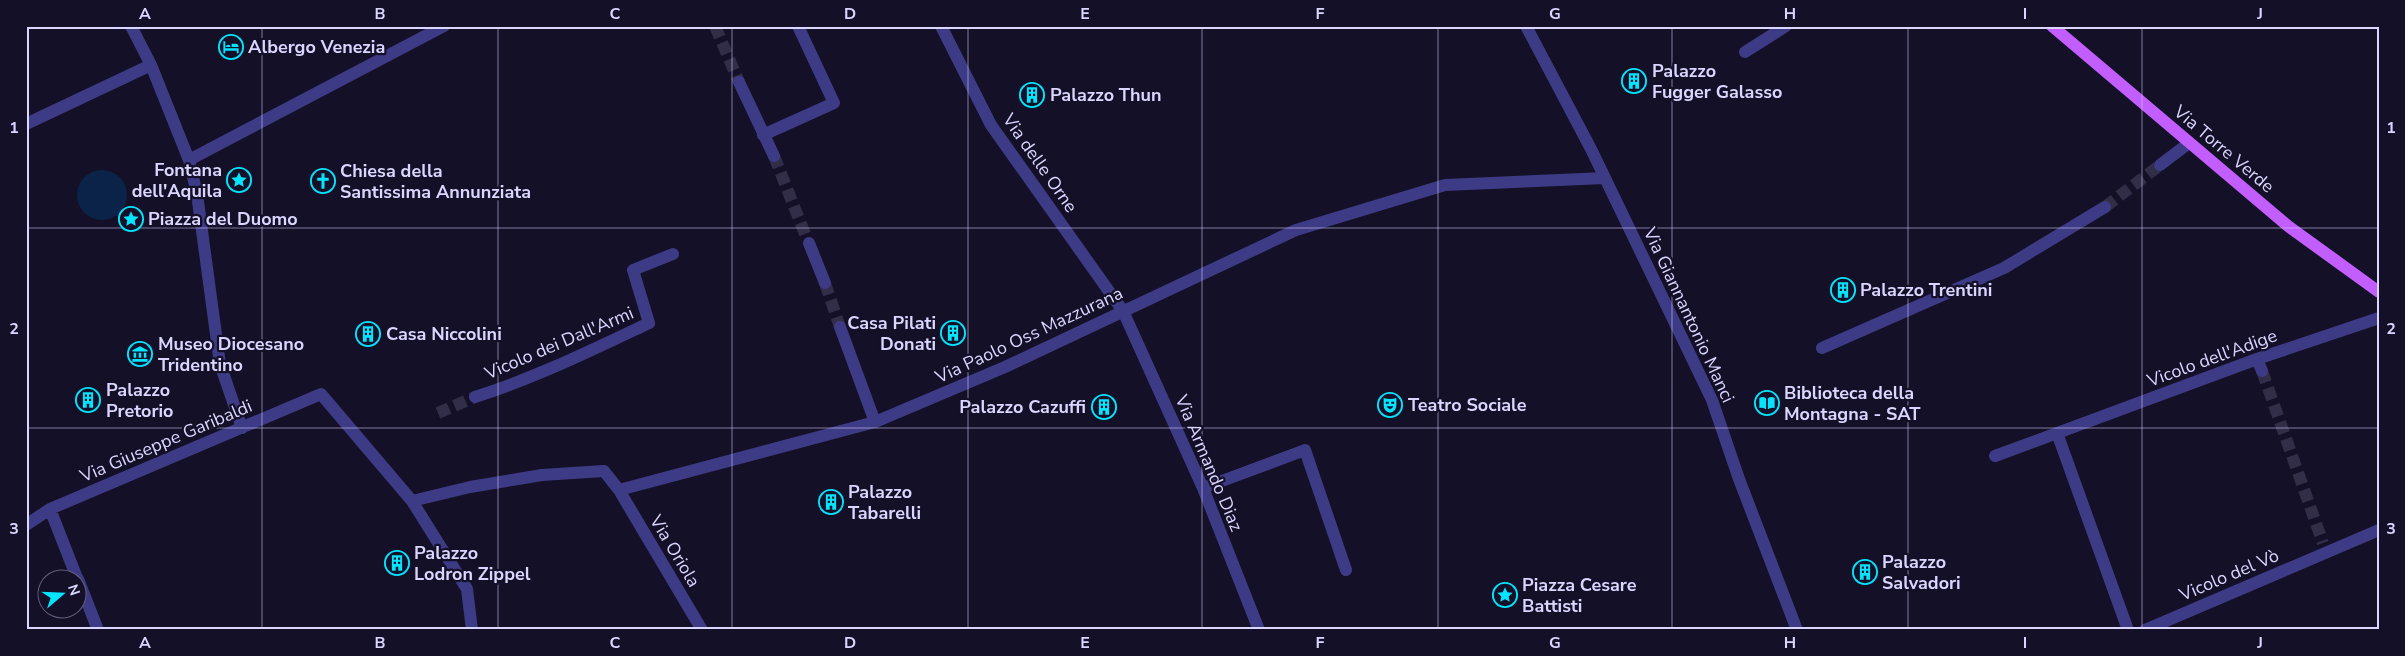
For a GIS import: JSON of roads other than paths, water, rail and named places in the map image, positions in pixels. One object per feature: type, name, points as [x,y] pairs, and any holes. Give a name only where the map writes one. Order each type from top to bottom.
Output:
[{"type":"main road","name":"Via Torre Verde","points":[[2052,26],[2288,226],[2379,292]]},
{"type":"street","points":[[131,26],[151,65],[189,160],[197,194],[220,364],[242,428]]},
{"type":"street","points":[[189,160],[444,26]]},
{"type":"street","points":[[763,136],[834,103],[798,26]]},
{"type":"street","name":"Via delle Orne","points":[[941,26],[991,125],[1123,311]]},
{"type":"street","name":"Via Giannantonio Manci","points":[[1526,26],[1605,178],[1712,400],[1739,479],[1797,630]]},
{"type":"street","points":[[1745,52],[1786,26]]},
{"type":"street","points":[[26,124],[151,65]]},
{"type":"street","points":[[739,82],[774,156]]},
{"type":"street","points":[[2160,165],[2189,143]]},
{"type":"street","name":"Via Paolo Oss Mazzurana","points":[[619,490],[875,422],[1005,368],[1296,230],[1444,185],[1605,178]]},
{"type":"street","points":[[1822,348],[2004,268],[2105,207]]},
{"type":"street","points":[[808,243],[825,283]]},
{"type":"street","name":"Vicolo dei Dall'Armi","points":[[475,397],[502,389],[562,364],[649,323],[633,270],[673,254]]},
{"type":"street","name":"Via Armando Diaz","points":[[1123,311],[1203,488],[1259,630]]},
{"type":"street","name":"Vicolo dell'Adige","points":[[1995,456],[2057,433],[2260,365],[2379,318]]},
{"type":"street","points":[[840,327],[875,422]]},
{"type":"street","name":"Via Giuseppe Garibaldi","points":[[26,525],[50,509],[321,394],[412,501]]},
{"type":"street","points":[[2057,433],[2128,630]]},
{"type":"street","points":[[1203,488],[1305,450],[1346,570]]},
{"type":"street","points":[[472,630],[467,589],[412,501],[542,475],[604,471],[619,490]]},
{"type":"street","name":"Via Oriola","points":[[619,490],[702,630]]},
{"type":"street","points":[[50,509],[73,568]]},
{"type":"street","name":"Vicolo del Vò","points":[[2145,630],[2325,547],[2379,530]]},
{"type":"street","points":[[88,606],[98,630]]},
{"type":"water","points":[[102,170],[112,172],[120,177],[125,185],[127,195],[125,205],[120,213],[112,218],[102,220],[92,218],[84,213],[79,205],[77,195],[79,185],[84,177],[92,172]]},
{"type":"tunnel","points":[[715,26],[739,82]]},
{"type":"tunnel","points":[[774,156],[807,239]]},
{"type":"tunnel","points":[[2105,207],[2160,165]]},
{"type":"tunnel","points":[[825,283],[840,327]]},
{"type":"tunnel","points":[[2262,371],[2323,543]]},
{"type":"tunnel","points":[[438,413],[475,397]]},
{"type":"place","name":"Albergo Venezia","points":[[231,47]]},
{"type":"place","name":"Palazzo Fugger Galasso","points":[[1634,81]]},
{"type":"place","name":"Palazzo Thun","points":[[1032,95]]},
{"type":"place","name":"Fontana dell'Aquila","points":[[239,180]]},
{"type":"place","name":"Chiesa della Santissima Annunziata","points":[[323,181]]},
{"type":"place","name":"Piazza del Duomo","points":[[131,219]]},
{"type":"place","name":"Palazzo Trentini","points":[[1843,290]]},
{"type":"place","name":"Casa Pilati Donati","points":[[953,333]]},
{"type":"place","name":"Casa Niccolini","points":[[368,334]]},
{"type":"place","name":"Museo Diocesano Tridentino","points":[[140,354]]},
{"type":"place","name":"Palazzo Pretorio","points":[[88,400]]},
{"type":"place","name":"Biblioteca della Montagna - SAT","points":[[1767,403]]},
{"type":"place","name":"Teatro Sociale","points":[[1390,405]]},
{"type":"place","name":"Palazzo Cazuffi","points":[[1104,407]]},
{"type":"place","name":"Palazzo Tabarelli","points":[[831,502]]},
{"type":"place","name":"Palazzo Lodron Zippel","points":[[397,563]]},
{"type":"place","name":"Palazzo Salvadori","points":[[1865,572]]},
{"type":"place","name":"Piazza Cesare Battisti","points":[[1505,595]]}]
